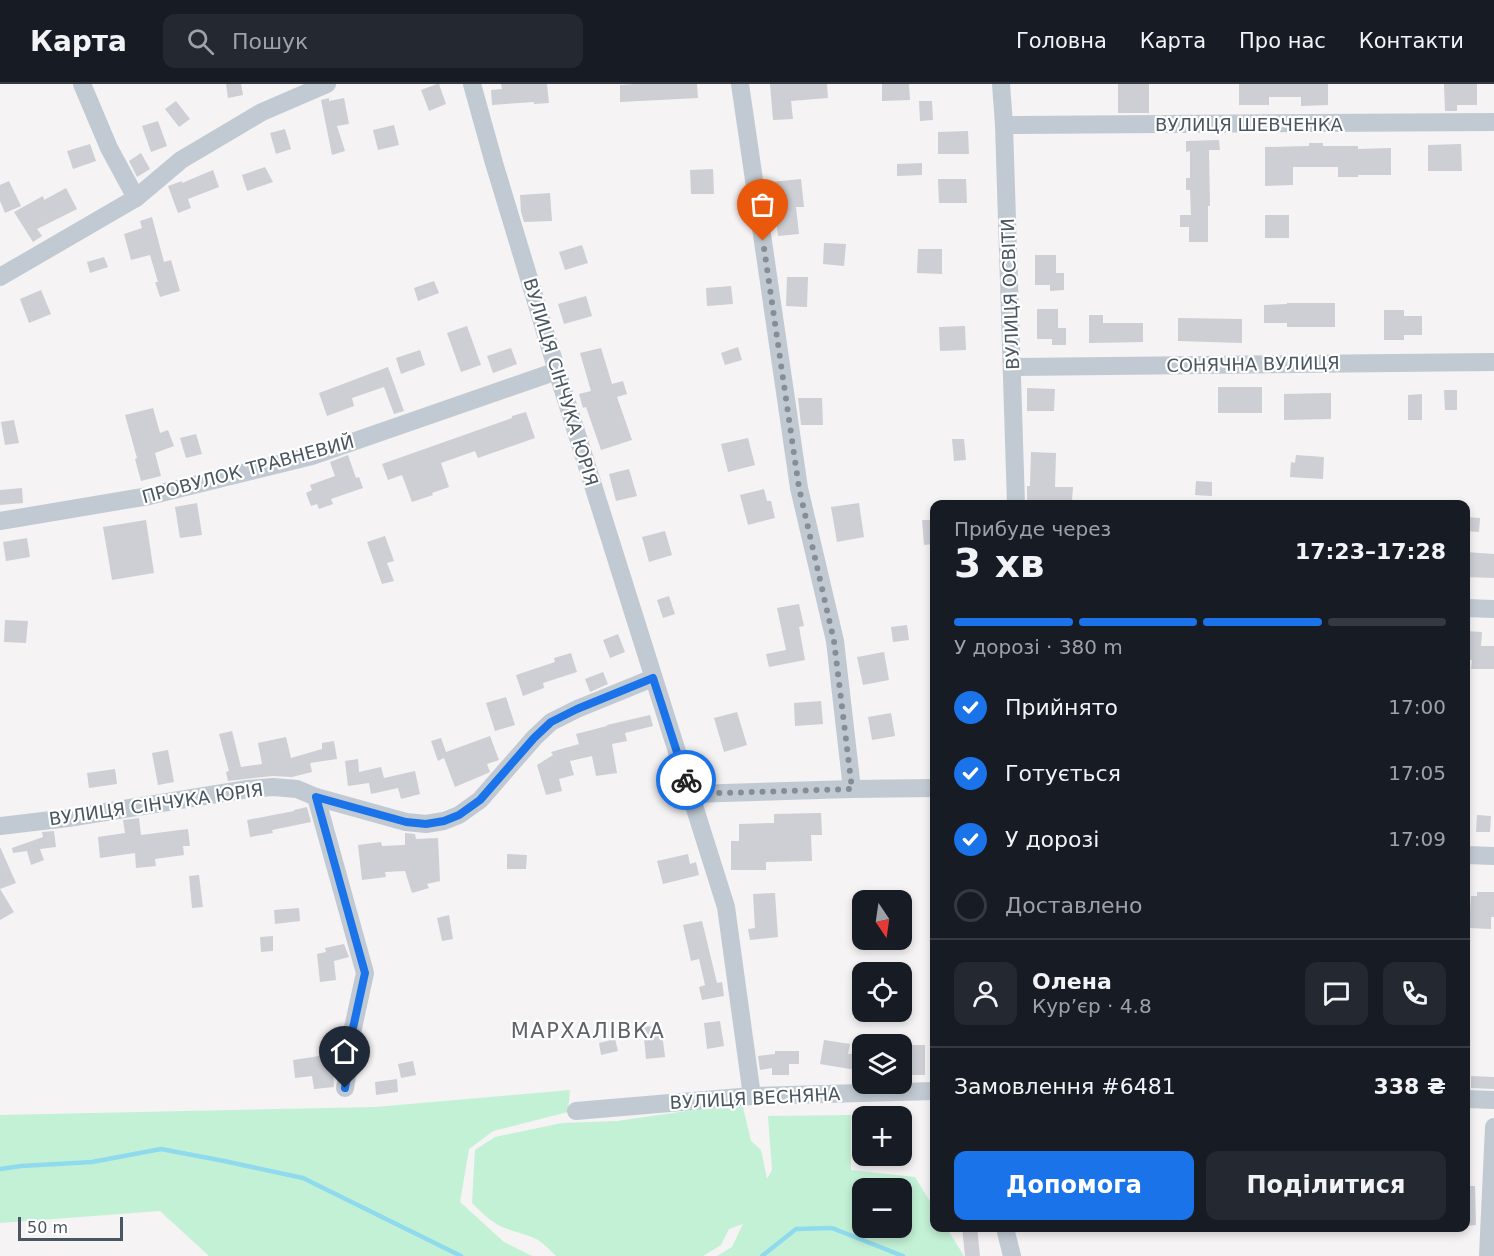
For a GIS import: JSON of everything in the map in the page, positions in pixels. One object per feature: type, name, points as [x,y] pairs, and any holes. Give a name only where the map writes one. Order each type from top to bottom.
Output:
[{"type":"street","points":[[82,84],[109,148],[136,198]]},
{"type":"street","points":[[0,277],[136,198],[181,160],[262,112],[327,84]]},
{"type":"street","name":"ВУЛИЦЯ СІНЧУКА ЮРІЯ","points":[[472,84],[557,371],[726,907],[752,1095]]},
{"type":"street","points":[[740,84],[799,488],[834,641],[852,789]]},
{"type":"street","name":"ВУЛИЦЯ ОСВІТИ","points":[[1000,84],[1004,125],[1016,500]]},
{"type":"street","name":"ВУЛИЦЯ ШЕВЧЕНКА","points":[[1004,125],[1494,122]]},
{"type":"street","name":"СОНЯЧНА ВУЛИЦЯ","points":[[1013,367],[1494,362]]},
{"type":"street","name":"ПРОВУЛОК ТРАВНЕВИЙ","points":[[0,521],[149,496],[312,456],[557,371]]},
{"type":"street","points":[[1470,608],[1494,609]]},
{"type":"street","name":"ВУЛИЦЯ СІНЧУКА ЮРІЯ","points":[[0,826],[68,818],[248,789],[273,788],[297,789],[316,797],[406,822],[426,824],[444,821],[459,815],[480,800],[534,738],[551,722],[653,678]]},
{"type":"street","points":[[691,794],[930,788]]},
{"type":"street","points":[[316,797],[365,973],[353,1028],[345,1088]]},
{"type":"street","points":[[1470,855],[1494,856]]},
{"type":"street","name":"ВУЛИЦЯ ВЕСНЯНА","points":[[576,1112],[752,1095],[930,1091]]},
{"type":"street","points":[[1470,1099],[1494,1100]]},
{"type":"street","points":[[1488,1256],[1494,1127]]},
{"type":"street","points":[[1006,1232],[1012,1256]]},
{"type":"green space","points":[[570,1090],[568,1112],[493,1131],[469,1149],[460,1202],[504,1242],[532,1256],[209,1256],[160,1211],[0,1223],[0,1115],[375,1107]]},
{"type":"green space","points":[[742,1103],[751,1141],[761,1150],[767,1179],[772,1170],[768,1116],[851,1115],[851,1170],[915,1177],[930,1201],[930,1232],[949,1232],[964,1256],[717,1256],[732,1247],[743,1224],[729,1229],[721,1245],[703,1256],[556,1256],[537,1239],[498,1225],[472,1203],[475,1150],[495,1137],[562,1123],[617,1121]]},
{"type":"building","points":[[226,84],[241,84],[243,95],[228,98]]},
{"type":"building","points":[[439,84],[446,104],[429,111],[421,90]]},
{"type":"building","points":[[501,84],[547,84],[549,103],[492,105],[491,90],[502,89]]},
{"type":"building","points":[[697,84],[698,98],[620,102],[620,85]]},
{"type":"building","points":[[770,84],[827,84],[828,98],[791,101],[793,119],[773,120]]},
{"type":"building","points":[[882,84],[909,84],[910,100],[882,101]]},
{"type":"building","points":[[1118,84],[1149,84],[1149,113],[1118,113]]},
{"type":"building","points":[[1239,84],[1328,84],[1328,105],[1301,106],[1301,97],[1269,97],[1269,105],[1239,105]]},
{"type":"building","points":[[1444,84],[1477,84],[1477,105],[1457,105],[1457,111],[1445,111]]},
{"type":"building","points":[[329,98],[329,101],[344,98],[349,124],[337,126],[345,151],[332,155],[321,100]]},
{"type":"building","points":[[176,101],[190,119],[179,127],[165,109]]},
{"type":"building","points":[[919,101],[932,101],[933,120],[920,121]]},
{"type":"building","points":[[158,121],[167,146],[151,152],[142,126]]},
{"type":"building","points":[[394,125],[399,145],[378,150],[373,130]]},
{"type":"building","points":[[285,129],[291,149],[276,154],[270,133]]},
{"type":"building","points":[[968,131],[969,154],[938,154],[938,132]]},
{"type":"building","points":[[1219,140],[1220,150],[1209,150],[1208,242],[1189,242],[1189,227],[1180,227],[1180,215],[1191,215],[1190,190],[1186,190],[1186,178],[1190,178],[1190,151],[1186,152],[1186,141]]},
{"type":"building","points":[[1309,143],[1323,143],[1323,146],[1358,146],[1358,149],[1391,148],[1391,175],[1338,177],[1338,167],[1293,167],[1293,185],[1265,186],[1265,147],[1309,146]]},
{"type":"building","points":[[90,144],[96,161],[73,169],[67,151]]},
{"type":"building","points":[[1461,144],[1462,171],[1428,171],[1428,145]]},
{"type":"building","points":[[141,153],[150,169],[137,177],[129,161]]},
{"type":"building","points":[[922,163],[922,175],[897,176],[897,164]]},
{"type":"building","points":[[265,167],[273,182],[247,191],[242,175]]},
{"type":"building","points":[[713,169],[714,194],[691,194],[690,170]]},
{"type":"building","points":[[213,170],[219,187],[188,199],[191,208],[178,213],[168,186],[182,181],[182,183]]},
{"type":"building","points":[[801,179],[804,207],[796,207],[799,234],[778,236],[771,182]]},
{"type":"building","points":[[938,179],[966,179],[967,203],[939,203]]},
{"type":"building","points":[[9,181],[21,206],[5,213],[0,201],[0,185]]},
{"type":"building","points":[[66,188],[77,209],[37,229],[42,236],[33,242],[14,212],[43,196],[44,200]]},
{"type":"building","points":[[550,193],[552,221],[524,222],[520,195]]},
{"type":"building","points":[[1265,215],[1289,215],[1289,238],[1265,238]]},
{"type":"building","points":[[152,217],[164,262],[171,260],[180,291],[160,297],[150,255],[131,260],[124,234],[142,228],[140,221]]},
{"type":"building","points":[[824,243],[846,244],[844,266],[823,264]]},
{"type":"building","points":[[582,245],[588,263],[565,270],[559,252]]},
{"type":"building","points":[[918,249],[942,249],[942,274],[917,273]]},
{"type":"building","points":[[1035,255],[1056,255],[1056,273],[1064,273],[1064,290],[1050,291],[1050,285],[1035,285]]},
{"type":"building","points":[[104,257],[108,267],[90,273],[87,262]]},
{"type":"building","points":[[787,277],[808,277],[807,307],[786,306]]},
{"type":"building","points":[[434,281],[439,293],[418,301],[414,288]]},
{"type":"building","points":[[731,286],[733,304],[707,306],[706,288]]},
{"type":"building","points":[[41,290],[51,314],[29,323],[20,299]]},
{"type":"building","points":[[586,296],[592,316],[564,324],[558,304]]},
{"type":"building","points":[[1335,303],[1335,327],[1287,327],[1287,323],[1264,323],[1264,305]]},
{"type":"building","points":[[1037,309],[1058,309],[1058,328],[1066,328],[1066,345],[1052,345],[1052,339],[1037,339]]},
{"type":"building","points":[[1384,310],[1404,310],[1404,316],[1422,316],[1422,335],[1404,335],[1404,340],[1384,340]]},
{"type":"building","points":[[1089,315],[1103,315],[1103,323],[1143,323],[1143,342],[1089,343]]},
{"type":"building","points":[[1178,318],[1242,319],[1242,343],[1178,341]]},
{"type":"building","points":[[467,326],[481,365],[461,372],[447,333]]},
{"type":"building","points":[[965,326],[966,350],[940,351],[939,327]]},
{"type":"building","points":[[738,347],[742,360],[725,365],[721,353]]},
{"type":"building","points":[[511,348],[517,364],[493,373],[487,356]]},
{"type":"building","points":[[601,348],[612,384],[623,381],[627,394],[617,397],[632,440],[601,450],[579,394],[591,391],[580,353]]},
{"type":"building","points":[[420,350],[425,365],[401,374],[396,358]]},
{"type":"building","points":[[388,367],[404,411],[394,414],[384,387],[352,398],[354,406],[327,416],[319,393]]},
{"type":"building","points":[[1218,387],[1262,387],[1262,413],[1218,413]]},
{"type":"building","points":[[1027,388],[1055,389],[1054,411],[1027,411]]},
{"type":"building","points":[[1444,390],[1457,390],[1457,410],[1445,410]]},
{"type":"building","points":[[1331,393],[1331,419],[1284,420],[1284,394]]},
{"type":"building","points":[[1422,394],[1422,420],[1408,420],[1408,395]]},
{"type":"building","points":[[798,398],[822,398],[823,425],[801,425]]},
{"type":"building","points":[[153,408],[160,433],[168,430],[174,446],[155,453],[161,476],[141,481],[125,415]]},
{"type":"building","points":[[526,412],[535,438],[478,458],[475,451],[441,463],[449,487],[432,493],[433,495],[412,502],[402,475],[388,480],[382,464]]},
{"type":"building","points":[[14,420],[19,443],[5,445],[1,422]]},
{"type":"building","points":[[196,434],[202,454],[186,458],[180,438]]},
{"type":"building","points":[[748,438],[755,465],[728,472],[721,444]]},
{"type":"building","points":[[952,439],[964,439],[966,460],[954,461]]},
{"type":"building","points":[[1031,452],[1056,453],[1055,487],[1073,487],[1072,500],[1027,500],[1027,486],[1030,486]]},
{"type":"building","points":[[348,455],[356,478],[359,477],[363,488],[331,499],[333,504],[319,509],[317,504],[311,506],[306,493],[312,490],[310,485],[335,476],[330,462]]},
{"type":"building","points":[[1296,455],[1324,457],[1323,479],[1290,477],[1291,462],[1295,463]]},
{"type":"building","points":[[629,469],[637,496],[616,501],[609,474]]},
{"type":"building","points":[[1196,481],[1212,482],[1212,496],[1195,495]]},
{"type":"building","points":[[22,488],[23,503],[0,505],[0,490]]},
{"type":"building","points":[[764,489],[767,501],[771,501],[775,518],[748,525],[740,495]]},
{"type":"building","points":[[197,503],[202,535],[180,538],[175,507]]},
{"type":"building","points":[[859,503],[864,537],[837,542],[831,507]]},
{"type":"building","points":[[1470,517],[1480,518],[1479,532],[1470,531]]},
{"type":"building","points":[[146,520],[154,573],[112,580],[103,527]]},
{"type":"building","points":[[922,520],[930,520],[930,544],[924,545]]},
{"type":"building","points":[[665,531],[672,555],[649,562],[642,537]]},
{"type":"building","points":[[385,536],[394,561],[387,563],[394,581],[382,584],[367,542]]},
{"type":"building","points":[[27,538],[30,557],[6,561],[3,542]]},
{"type":"building","points":[[1470,552],[1494,554],[1494,578],[1470,577]]},
{"type":"building","points":[[669,596],[675,614],[663,618],[657,600]]},
{"type":"building","points":[[799,604],[804,626],[799,627],[805,660],[769,667],[766,654],[786,650],[777,608]]},
{"type":"building","points":[[5,620],[28,621],[26,643],[4,642]]},
{"type":"building","points":[[907,625],[909,640],[893,642],[891,627]]},
{"type":"building","points":[[1470,631],[1482,632],[1481,646],[1494,646],[1494,669],[1471,669],[1472,660],[1470,660]]},
{"type":"building","points":[[618,634],[625,652],[610,658],[603,640]]},
{"type":"building","points":[[884,652],[889,680],[863,685],[857,657]]},
{"type":"building","points":[[571,653],[577,672],[543,683],[544,688],[523,696],[516,675],[555,662],[554,658]]},
{"type":"building","points":[[603,672],[608,684],[590,692],[585,679]]},
{"type":"building","points":[[506,697],[515,725],[495,731],[486,703]]},
{"type":"building","points":[[821,701],[823,724],[795,726],[794,703]]},
{"type":"building","points":[[737,712],[747,745],[724,752],[714,718]]},
{"type":"building","points":[[891,713],[895,736],[872,740],[868,717]]},
{"type":"building","points":[[650,715],[653,726],[625,733],[627,741],[612,744],[617,773],[596,776],[592,756],[570,761],[574,775],[559,779],[562,791],[546,795],[537,765],[553,755],[551,752],[579,744],[576,734]]},
{"type":"building","points":[[232,731],[241,767],[262,764],[258,743],[286,737],[291,758],[322,749],[322,743],[334,741],[337,759],[310,763],[312,772],[292,777],[272,776],[228,781],[226,772],[229,771],[219,734]]},
{"type":"building","points":[[490,736],[499,760],[487,764],[490,772],[455,787],[444,758],[438,761],[431,741],[441,738],[446,752]]},
{"type":"building","points":[[168,750],[174,782],[158,785],[152,753]]},
{"type":"building","points":[[358,759],[359,772],[381,767],[384,778],[415,771],[420,794],[401,799],[398,788],[371,794],[369,783],[348,786],[345,761]]},
{"type":"building","points":[[115,769],[117,784],[89,788],[87,773]]},
{"type":"building","points":[[307,807],[311,822],[250,837],[247,820]]},
{"type":"building","points":[[821,813],[822,835],[811,835],[812,861],[766,862],[766,870],[731,870],[731,841],[739,841],[739,824],[774,823],[774,814]]},
{"type":"building","points":[[1477,815],[1491,816],[1490,832],[1476,832]]},
{"type":"building","points":[[139,818],[141,835],[188,829],[190,846],[183,846],[184,855],[155,859],[156,866],[136,868],[135,853],[100,858],[98,837],[125,833],[123,820]]},
{"type":"building","points":[[54,831],[56,847],[40,849],[44,860],[31,865],[27,851],[13,853],[12,848],[43,837],[42,832]]},
{"type":"building","points":[[405,833],[415,834],[416,839],[438,838],[440,881],[427,884],[429,888],[412,893],[405,871],[385,872],[386,877],[362,880],[358,845],[381,842],[382,846],[405,845]]},
{"type":"building","points":[[0,847],[16,883],[0,889]]},
{"type":"building","points":[[507,854],[527,855],[526,869],[507,869]]},
{"type":"building","points":[[688,854],[690,864],[696,862],[699,875],[663,884],[657,861]]},
{"type":"building","points":[[199,875],[203,907],[192,908],[189,876]]},
{"type":"building","points":[[0,889],[14,912],[0,920]]},
{"type":"building","points":[[1477,892],[1494,892],[1494,917],[1491,917],[1491,929],[1470,928],[1471,896],[1477,896]]},
{"type":"building","points":[[775,893],[778,937],[750,940],[748,929],[755,928],[753,894]]},
{"type":"building","points":[[299,908],[300,921],[275,924],[274,910]]},
{"type":"building","points":[[449,915],[453,939],[442,941],[437,918]]},
{"type":"building","points":[[702,921],[717,983],[722,982],[724,996],[702,1000],[699,987],[705,985],[699,959],[691,961],[683,925]]},
{"type":"building","points":[[273,936],[273,951],[261,952],[260,937]]},
{"type":"building","points":[[344,944],[349,957],[334,961],[336,980],[320,982],[317,954],[326,952],[325,948]]},
{"type":"building","points":[[720,1021],[724,1046],[707,1049],[704,1023]]},
{"type":"building","points":[[661,1025],[665,1057],[646,1059],[643,1027]]},
{"type":"building","points":[[615,1039],[618,1051],[601,1055],[599,1043]]},
{"type":"building","points":[[824,1040],[850,1044],[848,1054],[852,1054],[852,1069],[820,1064]]},
{"type":"building","points":[[912,1045],[925,1045],[925,1075],[912,1075]]},
{"type":"building","points":[[775,1051],[799,1051],[799,1064],[789,1064],[789,1075],[772,1075],[772,1068],[760,1070],[758,1056],[775,1054]]},
{"type":"building","points":[[326,1055],[327,1069],[333,1068],[334,1087],[314,1089],[312,1076],[295,1078],[293,1060]]},
{"type":"building","points":[[413,1061],[416,1075],[401,1078],[398,1064]]},
{"type":"building","points":[[1471,1076],[1494,1077],[1494,1089],[1471,1088]]},
{"type":"building","points":[[397,1079],[398,1092],[376,1095],[375,1082]]},
{"type":"building","points":[[1470,1186],[1475,1186],[1476,1225],[1470,1226]]},
{"type":"building","points":[[963,1232],[978,1232],[980,1256],[965,1256]]},
{"type":"waterway","points":[[0,1169],[92,1162],[161,1149],[303,1178],[461,1256]]},
{"type":"waterway","points":[[762,1256],[796,1229],[832,1228],[903,1256]]},
{"type":"way so far","points":[[686,780],[691,794],[852,789],[834,641],[799,488],[763,241]]},
{"type":"district","name":"МАРХАЛІВКА","points":[[588,1031]]},
{"type":"route","points":[[345,1088],[353,1028],[365,973],[316,797],[406,822],[426,824],[444,821],[459,815],[480,800],[534,738],[551,722],[653,678],[686,780]]}]
